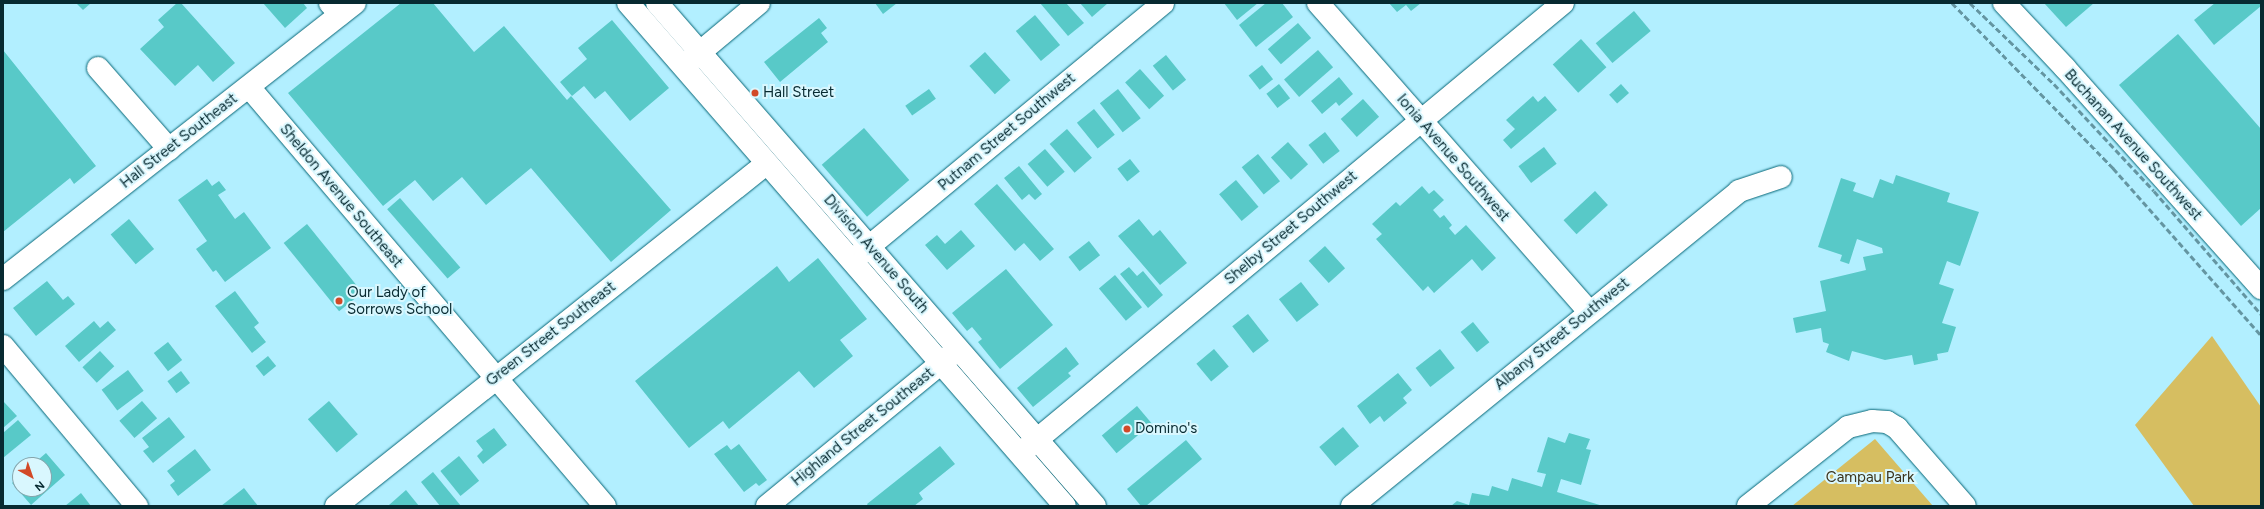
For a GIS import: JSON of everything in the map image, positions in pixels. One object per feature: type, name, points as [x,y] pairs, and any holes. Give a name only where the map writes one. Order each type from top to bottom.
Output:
[{"type":"street","name":"Division Avenue South","points":[[628,3],[766,164],[1065,506]]},
{"type":"street","name":"Division Avenue South","points":[[657,3],[785,148],[868,247],[1095,506]]},
{"type":"street","points":[[683,67],[759,3]]},
{"type":"street","name":"Putnam Street Southwest","points":[[852,261],[1163,3]]},
{"type":"street","name":"Ionia Avenue Southwest","points":[[1318,3],[1420,122],[1588,311]]},
{"type":"street","name":"Shelby Street Southwest","points":[[1020,454],[1036,439],[1563,3]]},
{"type":"street","name":"Buchanan Avenue Southwest","points":[[2004,3],[2076,80],[2261,288]]},
{"type":"street","name":"Hall Street Southeast","points":[[3,279],[249,87],[342,7]]},
{"type":"street","points":[[98,68],[169,149]]},
{"type":"street","name":"Sheldon Avenue Southeast","points":[[249,87],[495,379],[605,506]]},
{"type":"street","name":"Green Street Southeast","points":[[336,506],[766,164]]},
{"type":"street","name":"Albany Street Southwest","points":[[1352,506],[1588,311],[1739,191],[1781,177]]},
{"type":"street","points":[[3,346],[137,506]]},
{"type":"street","name":"Highland Street Southeast","points":[[767,506],[958,349]]},
{"type":"street","points":[[1748,506],[1848,427],[1872,421],[1887,422],[1897,428],[1965,506]]},
{"type":"green space","points":[[2212,336],[2261,407],[2261,506],[2194,506],[2135,425]]},
{"type":"green space","name":"Campau Park","points":[[1875,439],[1933,506],[1792,506]]},
{"type":"building","points":[[76,3],[91,3],[83,10]]},
{"type":"building","points":[[177,3],[181,3],[235,63],[213,82],[198,65],[175,86],[140,49],[164,27],[158,20]]},
{"type":"building","points":[[263,3],[303,3],[307,8],[285,28]]},
{"type":"building","points":[[401,3],[433,3],[474,52],[504,26],[567,100],[571,96],[671,210],[611,262],[531,168],[486,205],[462,177],[433,201],[415,180],[383,206],[288,93]]},
{"type":"building","points":[[875,3],[897,3],[883,14]]},
{"type":"building","points":[[1040,3],[1066,3],[1084,23],[1068,36]]},
{"type":"building","points":[[1080,3],[1108,3],[1092,17]]},
{"type":"building","points":[[1224,3],[1258,3],[1237,20]]},
{"type":"building","points":[[1266,3],[1282,3],[1293,17],[1256,47],[1239,25]]},
{"type":"building","points":[[1389,3],[1421,3],[1411,11],[1406,5],[1397,12]]},
{"type":"building","points":[[2044,3],[2094,3],[2066,27]]},
{"type":"building","points":[[2215,3],[2261,3],[2261,6],[2214,45],[2194,20]]},
{"type":"building","points":[[1634,11],[1651,31],[1612,63],[1596,43]]},
{"type":"building","points":[[1035,15],[1060,45],[1041,61],[1016,31]]},
{"type":"building","points":[[819,18],[827,28],[821,33],[828,42],[780,82],[764,62]]},
{"type":"building","points":[[612,20],[669,88],[630,121],[605,91],[595,99],[584,86],[572,96],[560,82],[587,59],[578,48]]},
{"type":"building","points":[[1298,23],[1311,38],[1281,64],[1268,49]]},
{"type":"building","points":[[2178,34],[2261,129],[2261,208],[2241,226],[2119,85]]},
{"type":"building","points":[[1581,39],[1606,67],[1578,93],[1553,64]]},
{"type":"building","points":[[3,50],[96,166],[74,184],[70,178],[3,232]]},
{"type":"building","points":[[1318,50],[1333,67],[1299,97],[1284,80]]},
{"type":"building","points":[[985,52],[1010,80],[995,94],[969,66]]},
{"type":"building","points":[[1166,55],[1186,80],[1173,91],[1153,66]]},
{"type":"building","points":[[1262,65],[1273,79],[1260,90],[1249,75]]},
{"type":"building","points":[[1140,69],[1164,96],[1149,109],[1125,82]]},
{"type":"building","points":[[1339,77],[1353,94],[1339,106],[1336,102],[1322,114],[1311,101]]},
{"type":"building","points":[[1279,84],[1290,98],[1277,108],[1266,94]]},
{"type":"building","points":[[1621,84],[1629,93],[1617,104],[1609,95]]},
{"type":"building","points":[[929,89],[936,99],[912,115],[905,106]]},
{"type":"building","points":[[1118,89],[1141,118],[1123,132],[1100,103]]},
{"type":"building","points":[[1533,96],[1538,102],[1545,96],[1557,110],[1511,149],[1503,140],[1515,129],[1506,120]]},
{"type":"building","points":[[1363,99],[1379,117],[1357,137],[1341,119]]},
{"type":"building","points":[[1094,109],[1115,135],[1098,148],[1077,123]]},
{"type":"building","points":[[864,128],[909,180],[867,217],[822,165]]},
{"type":"building","points":[[1067,129],[1092,158],[1075,173],[1050,144]]},
{"type":"building","points":[[1325,132],[1340,151],[1323,164],[1308,145]]},
{"type":"building","points":[[1288,142],[1308,164],[1291,180],[1271,157]]},
{"type":"building","points":[[1544,147],[1557,164],[1531,183],[1518,166]]},
{"type":"building","points":[[1045,149],[1065,172],[1047,187],[1028,164]]},
{"type":"building","points":[[1258,154],[1280,181],[1264,194],[1242,167]]},
{"type":"building","points":[[1130,159],[1140,172],[1127,181],[1117,169]]},
{"type":"building","points":[[1019,166],[1042,194],[1035,200],[1029,194],[1022,200],[1004,178]]},
{"type":"building","points":[[1896,175],[1950,193],[1947,202],[1979,212],[1960,266],[1947,261],[1939,284],[1954,289],[1942,323],[1956,327],[1948,352],[1937,354],[1938,360],[1914,365],[1912,355],[1885,360],[1852,351],[1849,361],[1826,352],[1829,344],[1823,342],[1821,328],[1796,333],[1793,318],[1826,311],[1820,281],[1866,270],[1863,257],[1883,253],[1882,248],[1857,239],[1849,264],[1840,261],[1842,255],[1818,247],[1841,178],[1856,183],[1853,191],[1873,198],[1880,179],[1893,184]]},
{"type":"building","points":[[207,179],[212,186],[219,181],[226,190],[218,195],[235,219],[244,212],[271,248],[225,282],[216,270],[213,272],[196,249],[207,241],[178,200]]},
{"type":"building","points":[[1236,180],[1258,207],[1242,221],[1219,194]]},
{"type":"building","points":[[997,184],[1054,249],[1040,261],[1024,243],[1015,251],[974,204]]},
{"type":"building","points":[[1422,186],[1429,194],[1434,190],[1444,200],[1433,210],[1440,218],[1444,215],[1452,225],[1449,228],[1455,235],[1466,225],[1496,258],[1482,271],[1472,259],[1434,293],[1428,286],[1423,291],[1376,239],[1382,234],[1372,224],[1396,202],[1400,206]]},
{"type":"building","points":[[1595,191],[1608,205],[1577,234],[1564,220]]},
{"type":"building","points":[[400,198],[460,267],[448,279],[387,209]]},
{"type":"building","points":[[129,219],[154,249],[136,264],[111,234]]},
{"type":"building","points":[[1139,219],[1153,236],[1160,230],[1187,263],[1160,285],[1118,236]]},
{"type":"building","points":[[307,224],[362,292],[339,311],[284,243]]},
{"type":"building","points":[[961,230],[975,246],[947,270],[925,245],[937,235],[945,244]]},
{"type":"building","points":[[1089,241],[1100,255],[1080,271],[1069,257]]},
{"type":"building","points":[[1325,246],[1345,268],[1329,283],[1309,261]]},
{"type":"building","points":[[818,258],[867,319],[840,340],[853,356],[814,388],[799,371],[729,429],[723,421],[689,448],[635,381],[777,266],[789,282]]},
{"type":"building","points":[[1129,267],[1137,276],[1143,271],[1163,295],[1148,308],[1120,274]]},
{"type":"building","points":[[1006,269],[1053,325],[1000,369],[978,342],[982,339],[972,327],[967,331],[952,313]]},
{"type":"building","points":[[1115,275],[1142,307],[1126,321],[1099,288]]},
{"type":"building","points":[[47,281],[63,300],[68,296],[75,304],[36,336],[13,308]]},
{"type":"building","points":[[1301,282],[1319,305],[1297,322],[1279,299]]},
{"type":"building","points":[[235,291],[259,323],[254,327],[266,342],[252,353],[215,306]]},
{"type":"building","points":[[1248,314],[1269,341],[1253,353],[1232,326]]},
{"type":"building","points":[[94,321],[100,328],[108,321],[116,330],[79,362],[65,346]]},
{"type":"building","points":[[1473,322],[1489,342],[1477,352],[1461,332]]},
{"type":"building","points":[[168,342],[182,360],[168,371],[154,353]]},
{"type":"building","points":[[1066,347],[1079,364],[1068,373],[1071,376],[1033,407],[1017,388]]},
{"type":"building","points":[[1214,349],[1229,367],[1211,381],[1196,364]]},
{"type":"building","points":[[1440,349],[1455,368],[1430,387],[1416,368]]},
{"type":"building","points":[[100,351],[114,366],[97,383],[82,367]]},
{"type":"building","points":[[268,356],[276,366],[264,376],[256,366]]},
{"type":"building","points":[[128,370],[144,391],[117,411],[102,390]]},
{"type":"building","points":[[181,371],[190,383],[176,393],[167,381]]},
{"type":"building","points":[[1398,373],[1412,390],[1403,398],[1407,403],[1384,422],[1380,416],[1370,424],[1357,406]]},
{"type":"building","points":[[3,401],[17,416],[3,428]]},
{"type":"building","points":[[142,401],[157,418],[134,438],[119,421]]},
{"type":"building","points":[[329,401],[358,434],[337,453],[308,419]]},
{"type":"building","name":"Domino's","points":[[1137,406],[1152,424],[1117,453],[1102,436]]},
{"type":"building","points":[[169,417],[185,437],[153,463],[143,451],[149,447],[142,438]]},
{"type":"building","points":[[18,420],[31,435],[3,458],[3,433]]},
{"type":"building","points":[[1343,427],[1359,446],[1335,466],[1319,447]]},
{"type":"building","points":[[494,428],[507,445],[483,464],[477,456],[483,450],[476,441]]},
{"type":"building","points":[[1569,433],[1590,439],[1586,449],[1591,450],[1581,485],[1561,479],[1557,492],[1603,506],[1451,506],[1457,501],[1469,505],[1472,493],[1489,496],[1492,486],[1508,491],[1512,478],[1542,487],[1546,474],[1537,472],[1548,437],[1565,443]]},
{"type":"building","points":[[1186,440],[1202,459],[1146,506],[1141,506],[1127,489]]},
{"type":"building","points":[[739,444],[767,480],[759,486],[756,483],[744,492],[714,454],[727,445],[731,450]]},
{"type":"building","points":[[940,446],[955,464],[919,493],[923,499],[914,506],[868,506],[867,504]]},
{"type":"building","points":[[195,449],[211,470],[178,496],[170,485],[175,481],[167,471]]},
{"type":"building","points":[[46,453],[49,457],[41,457]]},
{"type":"building","points":[[459,456],[479,481],[460,496],[440,471]]},
{"type":"building","points":[[52,460],[65,475],[52,486]]},
{"type":"building","points":[[433,472],[461,506],[440,506],[421,482]]},
{"type":"building","points":[[244,488],[258,506],[221,506]]},
{"type":"building","points":[[406,490],[419,506],[389,505]]},
{"type":"building","points":[[81,493],[91,506],[65,506]]},
{"type":"building","points":[[24,497],[40,497],[31,505]]},
{"type":"railway","points":[[1952,3],[2113,168],[2261,335]]},
{"type":"railway","points":[[1970,3],[2054,84],[2154,191],[2261,314]]},
{"type":"place","name":"Hall Street","points":[[755,93]]},
{"type":"place","name":"Our Lady of Sorrows School","points":[[339,301]]},
{"type":"place","name":"Domino's","points":[[1127,429]]}]
